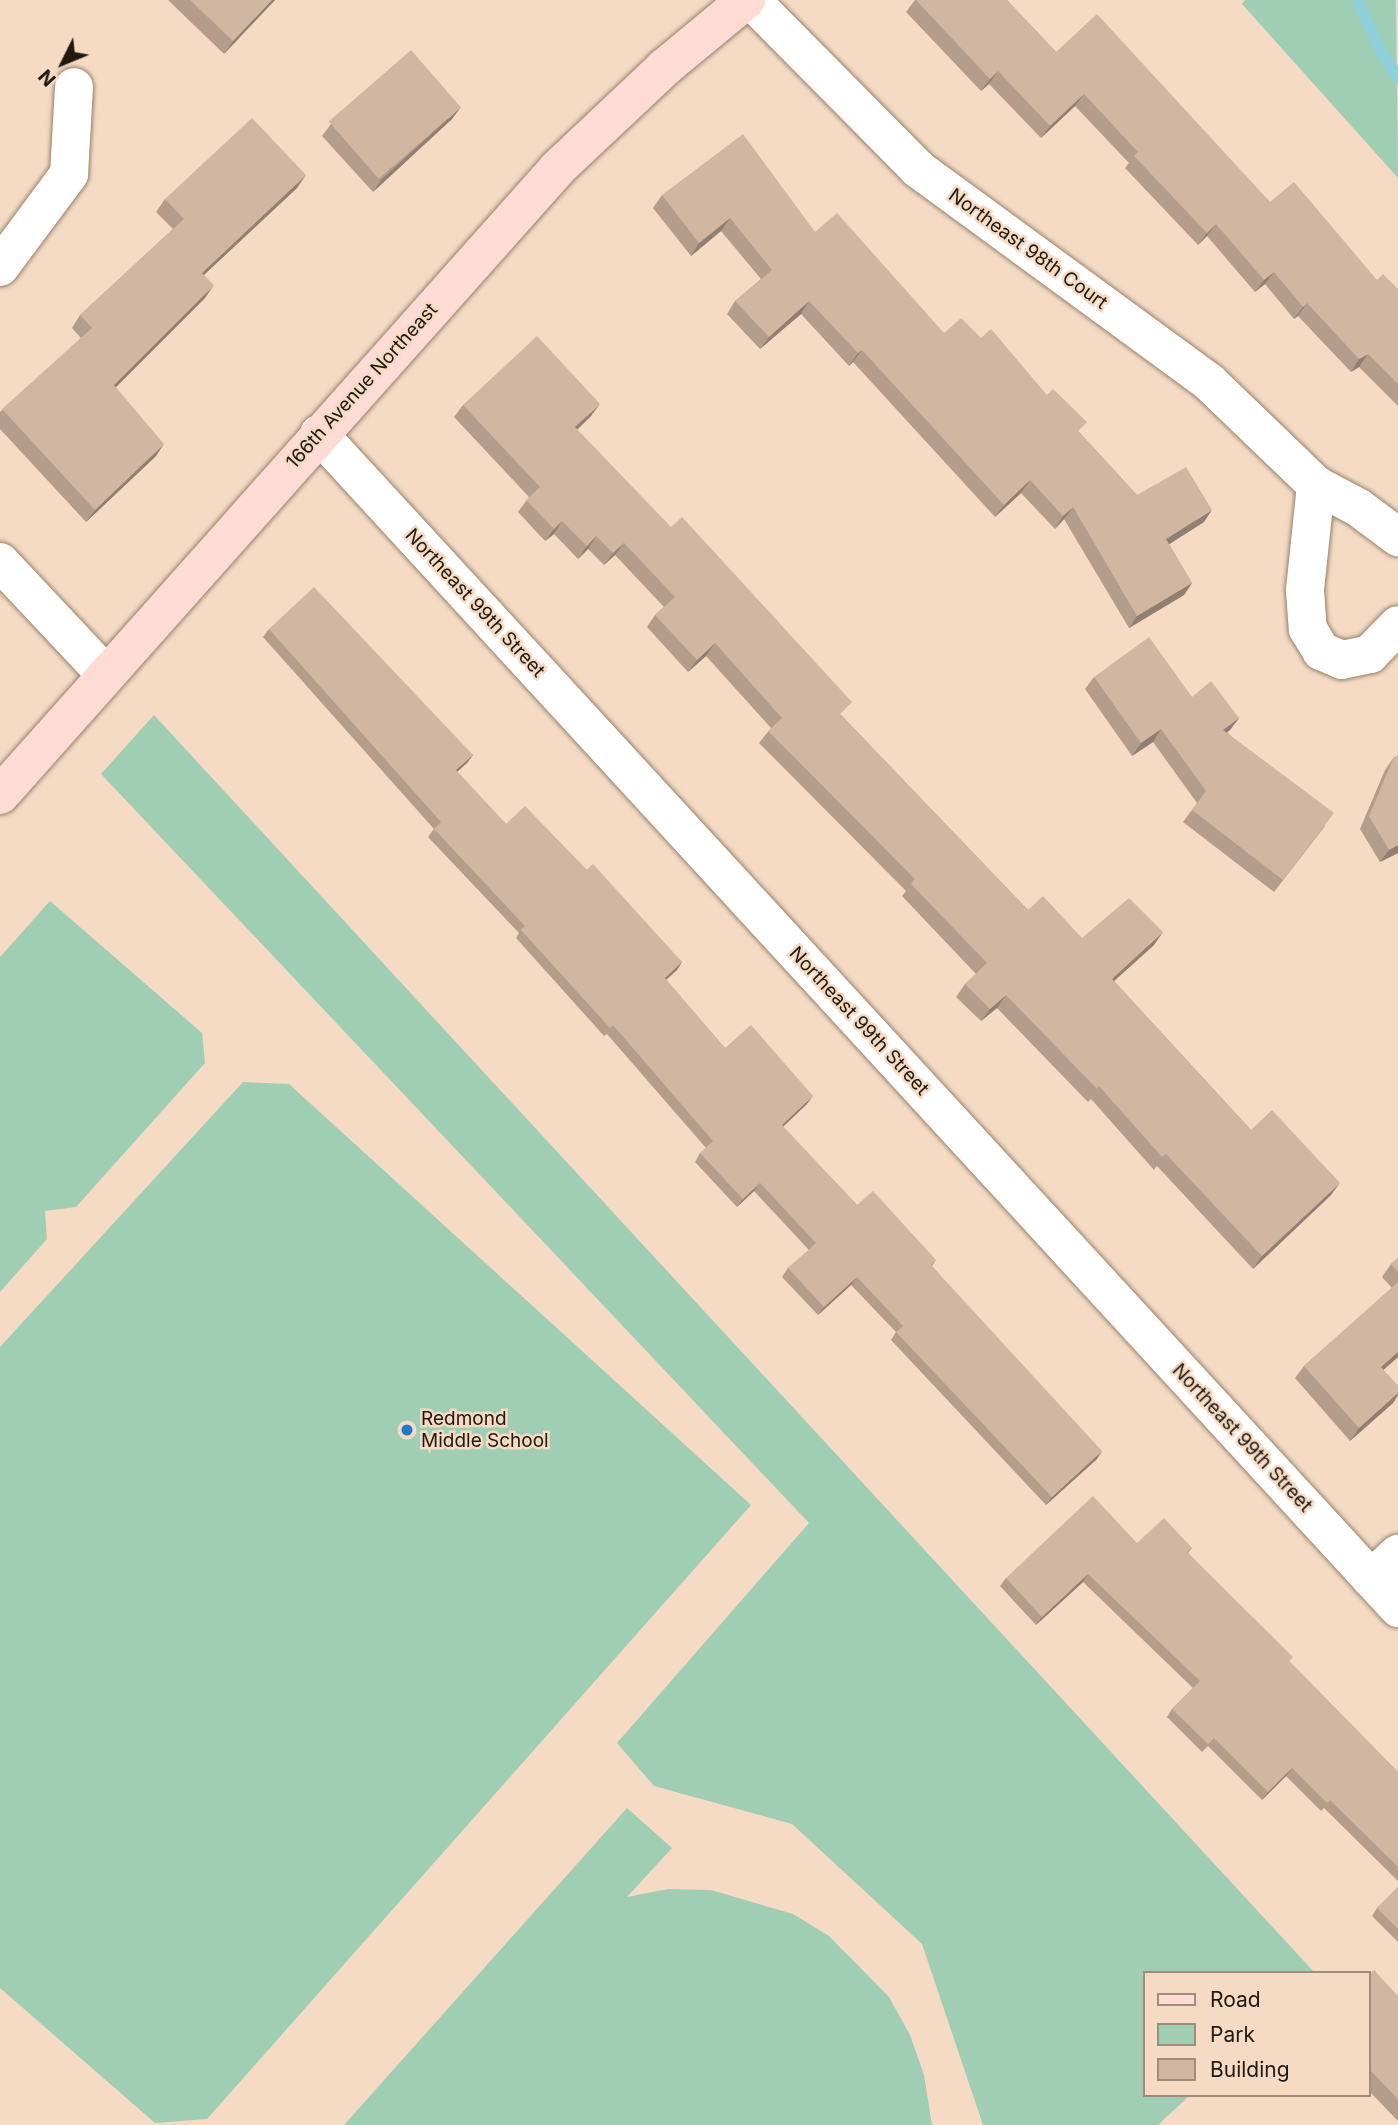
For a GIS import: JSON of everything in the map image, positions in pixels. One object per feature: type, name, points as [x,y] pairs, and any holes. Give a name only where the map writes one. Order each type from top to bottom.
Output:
[{"type":"street","name":"166th Avenue Northeast","points":[[0,795],[558,168],[664,68],[749,0]]},
{"type":"street","name":"Northeast 98th Court","points":[[749,0],[918,169],[1209,382],[1316,485],[1359,508],[1398,537]]},
{"type":"street","points":[[0,267],[69,174],[74,87]]},
{"type":"street","name":"Northeast 99th Street","points":[[319,434],[1385,1566],[1398,1608]]},
{"type":"street","points":[[1316,485],[1305,590],[1308,629],[1321,652],[1342,660],[1370,654],[1398,625]]},
{"type":"street","points":[[0,562],[106,675]]},
{"type":"green space","points":[[1245,0],[1396,0],[1398,178],[1242,4]]},
{"type":"green space","points":[[154,715],[1313,1971],[1142,1971],[1142,2097],[1188,2097],[1158,2125],[983,2125],[922,1944],[792,1824],[654,1786],[617,1743],[809,1523],[101,774]]},
{"type":"green space","points":[[50,901],[202,1033],[205,1063],[76,1207],[45,1211],[47,1239],[0,1292],[0,957]]},
{"type":"green space","points":[[243,1082],[289,1084],[751,1505],[207,2119],[155,2123],[0,1988],[0,1347]]},
{"type":"green space","points":[[627,1808],[672,1848],[627,1897],[668,1889],[711,1890],[793,1914],[829,1936],[889,1997],[910,2035],[924,2075],[932,2125],[344,2125]]},
{"type":"building","points":[[190,0],[272,0],[233,41]]},
{"type":"building","points":[[916,0],[1007,0],[1056,52],[1097,14],[1270,202],[1294,182],[1377,280],[1383,274],[1398,289],[1398,384],[1368,354],[1359,359],[1307,303],[1303,307],[1274,272],[1264,280],[1216,224],[1207,233],[1134,156],[1138,152],[1084,94],[1050,126],[998,71],[990,79]]},
{"type":"building","points":[[411,50],[461,107],[379,179],[329,122]]},
{"type":"building","points":[[252,118],[306,175],[202,273],[214,285],[114,385],[164,444],[95,510],[2,409],[92,328],[80,315],[184,219],[165,199]]},
{"type":"building","points":[[743,134],[815,232],[837,213],[944,333],[961,318],[981,338],[991,329],[1047,395],[1053,389],[1087,422],[1078,431],[1137,495],[1186,467],[1212,510],[1166,539],[1192,583],[1137,616],[1073,507],[1063,516],[1030,480],[1004,505],[862,350],[858,353],[809,301],[769,337],[735,301],[772,270],[730,218],[699,243],[662,195]]},
{"type":"building","points":[[537,336],[600,404],[575,427],[671,527],[682,517],[852,702],[840,714],[1028,910],[1043,896],[1082,938],[1129,898],[1163,932],[1112,979],[1251,1130],[1272,1110],[1340,1183],[1262,1256],[1166,1154],[1162,1157],[1099,1086],[1097,1089],[1006,995],[990,1009],[965,984],[987,963],[911,884],[915,879],[768,731],[782,718],[715,643],[697,660],[655,615],[675,597],[624,543],[613,553],[596,536],[587,546],[562,521],[554,529],[526,500],[540,487],[463,405]]},
{"type":"building","points":[[314,587],[473,755],[456,770],[506,824],[525,806],[587,870],[593,864],[682,962],[665,978],[725,1048],[751,1025],[813,1096],[782,1125],[857,1205],[873,1191],[936,1260],[931,1265],[1102,1451],[1052,1497],[896,1332],[903,1326],[857,1277],[824,1307],[788,1268],[816,1243],[760,1183],[743,1199],[700,1153],[713,1141],[613,1025],[610,1028],[521,930],[525,926],[434,829],[441,822],[269,629]]},
{"type":"building","points":[[1149,637],[1192,697],[1211,681],[1239,718],[1223,730],[1334,813],[1283,880],[1192,810],[1206,791],[1161,729],[1141,743],[1094,677]]},
{"type":"building","points":[[1398,755],[1398,845],[1389,850],[1369,816],[1394,757]]},
{"type":"building","points":[[1398,1258],[1398,1272],[1391,1264]]},
{"type":"building","points":[[1398,1282],[1398,1352],[1381,1367],[1398,1386],[1398,1393],[1359,1428],[1304,1366]]},
{"type":"building","points":[[1093,1496],[1137,1543],[1164,1518],[1192,1548],[1187,1552],[1293,1657],[1289,1661],[1398,1772],[1398,1867],[1330,1800],[1327,1803],[1292,1768],[1268,1792],[1214,1738],[1208,1744],[1172,1709],[1200,1681],[1088,1574],[1042,1617],[1006,1578]]},
{"type":"building","points":[[1398,1887],[1398,1929],[1377,1908]]},
{"type":"building","points":[[1374,1970],[1398,1996],[1398,2099],[1370,2070],[1370,1974]]},
{"type":"waterway","points":[[1358,0],[1379,49],[1398,77]]},
{"type":"place","name":"Redmond Middle School","points":[[407,1430]]}]
